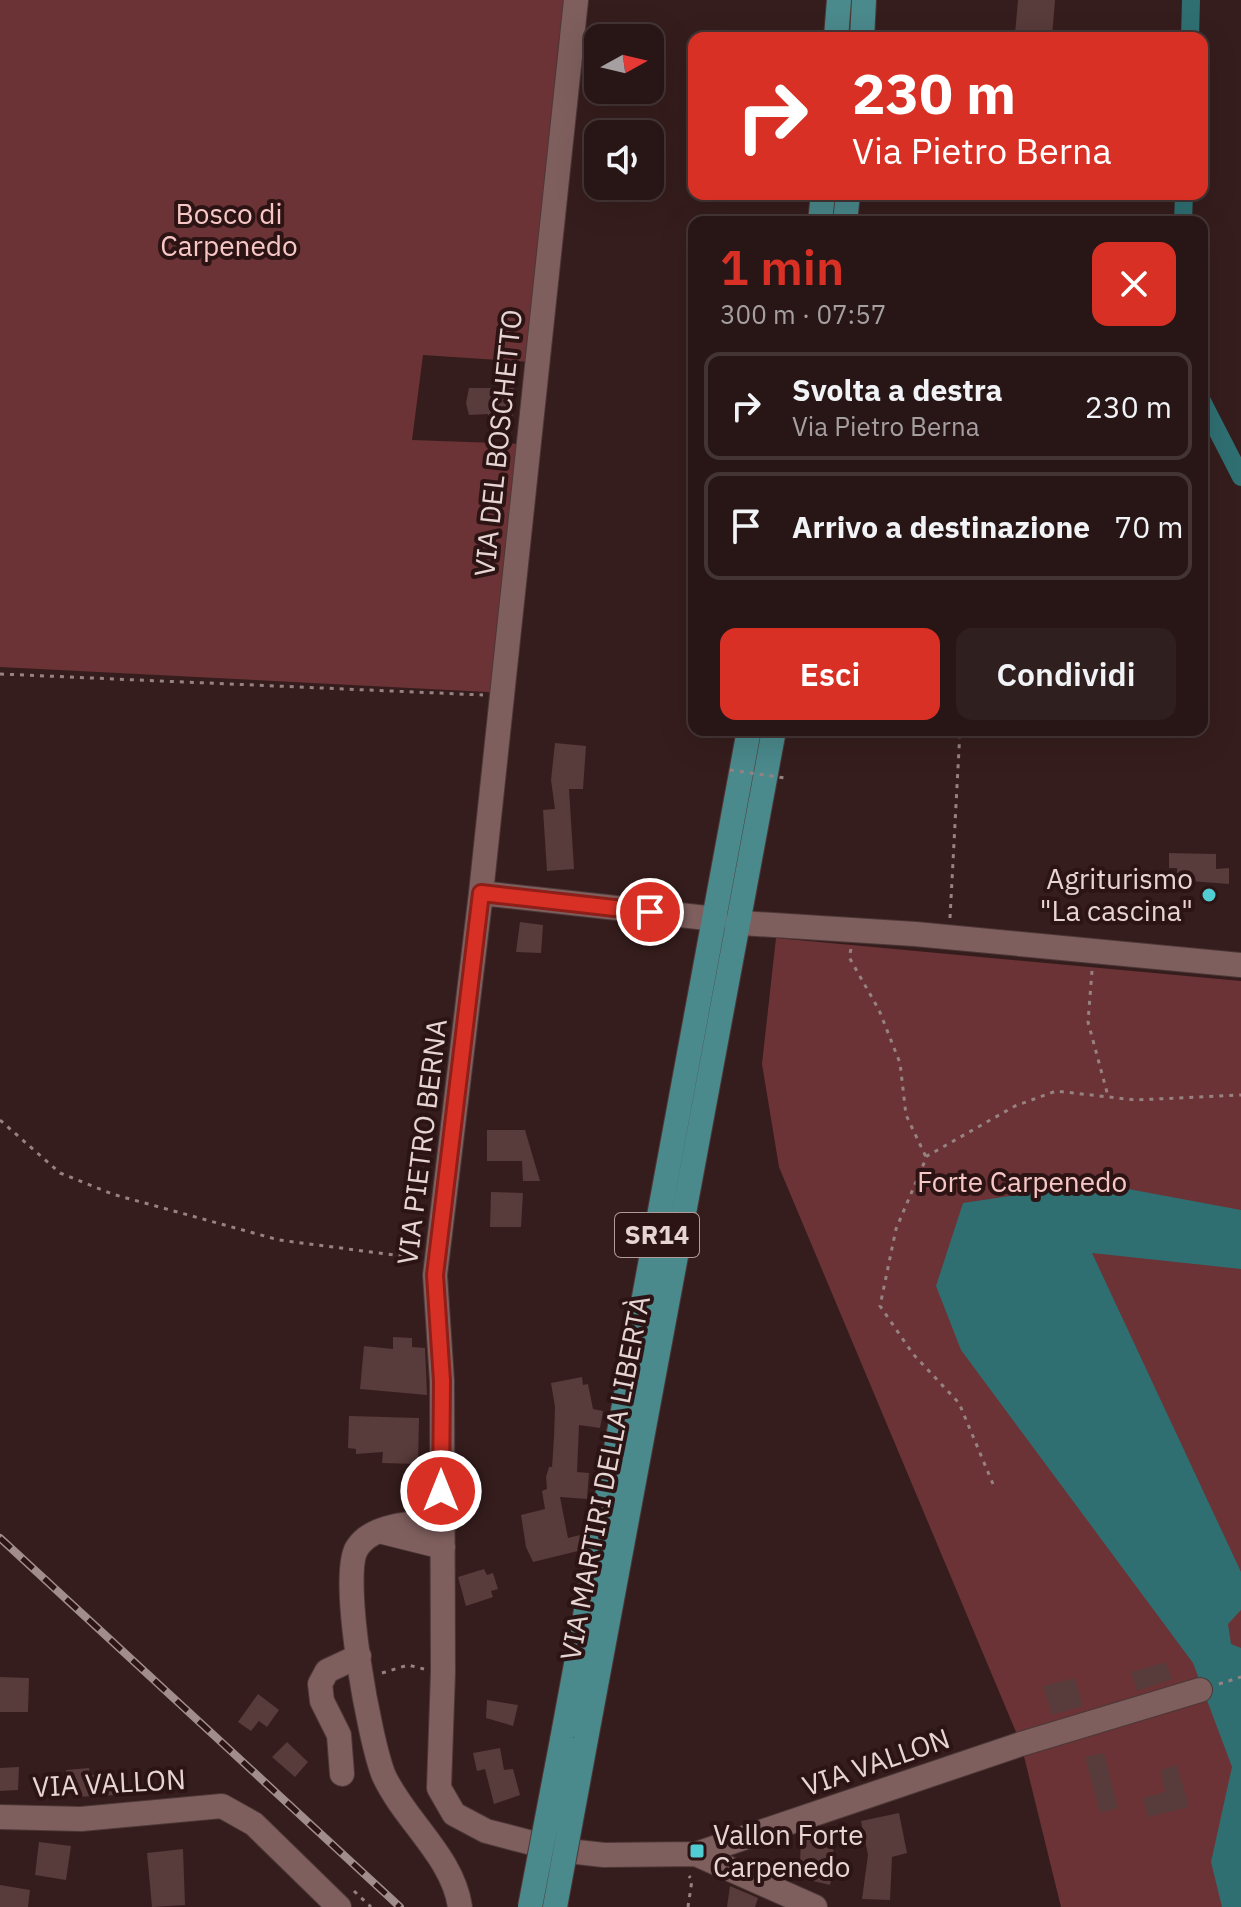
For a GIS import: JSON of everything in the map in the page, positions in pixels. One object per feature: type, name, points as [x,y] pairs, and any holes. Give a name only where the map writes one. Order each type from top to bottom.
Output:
[{"type":"main road","points":[[836,32],[839,0]]},
{"type":"main road","points":[[862,32],[864,0]]},
{"type":"main road","name":"VIA MARTIRI DELLA LIBERTÀ","points":[[530,1907],[748,736]]},
{"type":"main road","name":"VIA MARTIRI DELLA LIBERTÀ","points":[[555,1907],[741,923],[773,736]]},
{"type":"street","name":"VIA DEL BOSCHETTO","points":[[481,893],[576,0]]},
{"type":"street","points":[[481,893],[716,919]]},
{"type":"street","name":"VIA PIETRO BERNA","points":[[481,893],[437,1260],[443,1547],[439,1788],[454,1814],[486,1831],[559,1850],[691,1863]]},
{"type":"street","points":[[741,923],[948,937],[1241,965]]},
{"type":"street","points":[[442,1522],[403,1525],[378,1531],[357,1547],[349,1579],[370,1726],[383,1774],[404,1813],[435,1851],[458,1892],[460,1907]]},
{"type":"street","points":[[378,1531],[443,1547]]},
{"type":"street","points":[[342,1774],[339,1735],[322,1701],[320,1684],[327,1671],[359,1656]]},
{"type":"street","name":"VIA VALLON","points":[[691,1863],[1021,1744],[1200,1690]]},
{"type":"street","name":"VIA VALLON","points":[[0,1817],[81,1819],[222,1806],[254,1824],[339,1907]]},
{"type":"street","points":[[691,1863],[815,1907]]},
{"type":"path","points":[[0,674],[480,694],[500,703]]},
{"type":"path","points":[[948,937],[960,736]]},
{"type":"path","points":[[730,770],[785,778]]},
{"type":"path","points":[[854,931],[849,957],[879,1010],[900,1063],[906,1115],[926,1157]]},
{"type":"path","points":[[1094,951],[1088,1022],[1108,1097]]},
{"type":"path","points":[[993,1484],[959,1403],[913,1354],[880,1306],[896,1229],[926,1157],[1015,1106],[1056,1091],[1135,1100],[1241,1095]]},
{"type":"path","points":[[0,1120],[60,1173],[112,1194],[279,1240],[437,1260]]},
{"type":"path","points":[[380,1685],[382,1673],[395,1666],[418,1665],[427,1672]]},
{"type":"path","points":[[688,1907],[691,1863]]},
{"type":"green space","name":"Bosco di Carpenedo","points":[[0,0],[570,0],[531,362],[423,355],[412,440],[522,444],[495,697],[488,692],[0,667]]},
{"type":"green space","name":"Forte Carpenedo","points":[[776,938],[1241,981],[1241,1907],[1061,1907],[1021,1744],[779,1167],[762,1064]]},
{"type":"water","points":[[1096,1183],[1241,1210],[1241,1269],[1092,1253],[1241,1572],[1241,1610],[1228,1624],[1231,1644],[1241,1648],[1241,1907],[1222,1907],[1211,1862],[1232,1767],[1193,1663],[961,1350],[936,1286],[963,1203]]},
{"type":"building","points":[[1018,0],[1055,0],[1052,32],[1015,32]]},
{"type":"building","points":[[469,388],[514,388],[512,425],[488,426],[488,414],[469,415],[466,403]]},
{"type":"building","points":[[555,743],[586,746],[583,789],[569,789],[574,869],[547,871],[543,810],[555,809],[551,780]]},
{"type":"building","points":[[1169,853],[1216,854],[1216,869],[1229,868],[1229,884],[1177,880],[1177,868],[1169,868]]},
{"type":"building","points":[[520,922],[543,925],[541,953],[516,952]]},
{"type":"building","points":[[487,1130],[525,1130],[540,1181],[523,1181],[522,1161],[487,1161]]},
{"type":"building","points":[[491,1192],[523,1193],[521,1227],[490,1227]]},
{"type":"building","points":[[393,1337],[412,1338],[412,1347],[425,1348],[427,1395],[360,1389],[364,1346],[393,1349]]},
{"type":"building","points":[[582,1377],[583,1385],[588,1384],[593,1409],[603,1411],[600,1428],[579,1425],[577,1472],[589,1473],[587,1499],[560,1497],[568,1538],[580,1535],[582,1550],[533,1562],[526,1547],[521,1515],[545,1509],[542,1491],[547,1489],[546,1477],[549,1467],[552,1467],[554,1437],[555,1407],[551,1383]]},
{"type":"building","points":[[349,1416],[419,1418],[418,1464],[382,1463],[383,1452],[356,1454],[356,1449],[348,1448]]},
{"type":"building","points":[[484,1569],[487,1575],[493,1573],[498,1589],[491,1591],[493,1597],[466,1606],[458,1577]]},
{"type":"building","points":[[1166,1662],[1172,1679],[1137,1691],[1131,1672]]},
{"type":"building","points":[[0,1677],[29,1678],[28,1712],[0,1712]]},
{"type":"building","points":[[1075,1678],[1083,1706],[1052,1715],[1043,1686]]},
{"type":"building","points":[[258,1694],[279,1710],[267,1727],[259,1721],[251,1731],[238,1722]]},
{"type":"building","points":[[487,1700],[518,1705],[513,1726],[486,1718]]},
{"type":"building","points":[[287,1742],[308,1762],[295,1777],[272,1757]]},
{"type":"building","points":[[500,1748],[504,1770],[513,1769],[520,1795],[494,1804],[485,1769],[477,1771],[473,1753]]},
{"type":"building","points":[[1104,1753],[1118,1808],[1100,1813],[1085,1757]]},
{"type":"building","points":[[1177,1765],[1189,1807],[1148,1817],[1143,1798],[1165,1792],[1161,1770]]},
{"type":"building","points":[[19,1767],[18,1790],[0,1791],[0,1768]]},
{"type":"building","points":[[89,1768],[90,1775],[115,1773],[117,1795],[75,1797],[74,1789],[67,1790],[66,1770]]},
{"type":"building","points":[[899,1813],[907,1853],[892,1857],[890,1900],[862,1899],[868,1855],[861,1821]]},
{"type":"building","points":[[832,1827],[834,1868],[830,1885],[813,1881],[818,1865],[800,1864],[801,1835]]},
{"type":"building","points":[[39,1842],[71,1846],[66,1880],[35,1875]]},
{"type":"building","points":[[183,1849],[185,1905],[152,1907],[147,1853]]},
{"type":"building","points":[[0,1885],[30,1890],[28,1907],[0,1907]]},
{"type":"building","points":[[730,1886],[758,1898],[755,1907],[727,1907]]},
{"type":"waterway","points":[[1190,32],[1191,0]]},
{"type":"waterway","points":[[1183,216],[1184,200]]},
{"type":"waterway","points":[[1208,413],[1241,477]]},
{"type":"railway","points":[[0,1538],[400,1907]]},
{"type":"place","name":"Agriturismo \"La cascina\"","points":[[1209,895]]},
{"type":"place","name":"Vallon Forte Carpenedo","points":[[697,1851]]},
{"type":"route","points":[[441,1491],[442,1381],[435,1275],[481,893],[650,912]]}]
